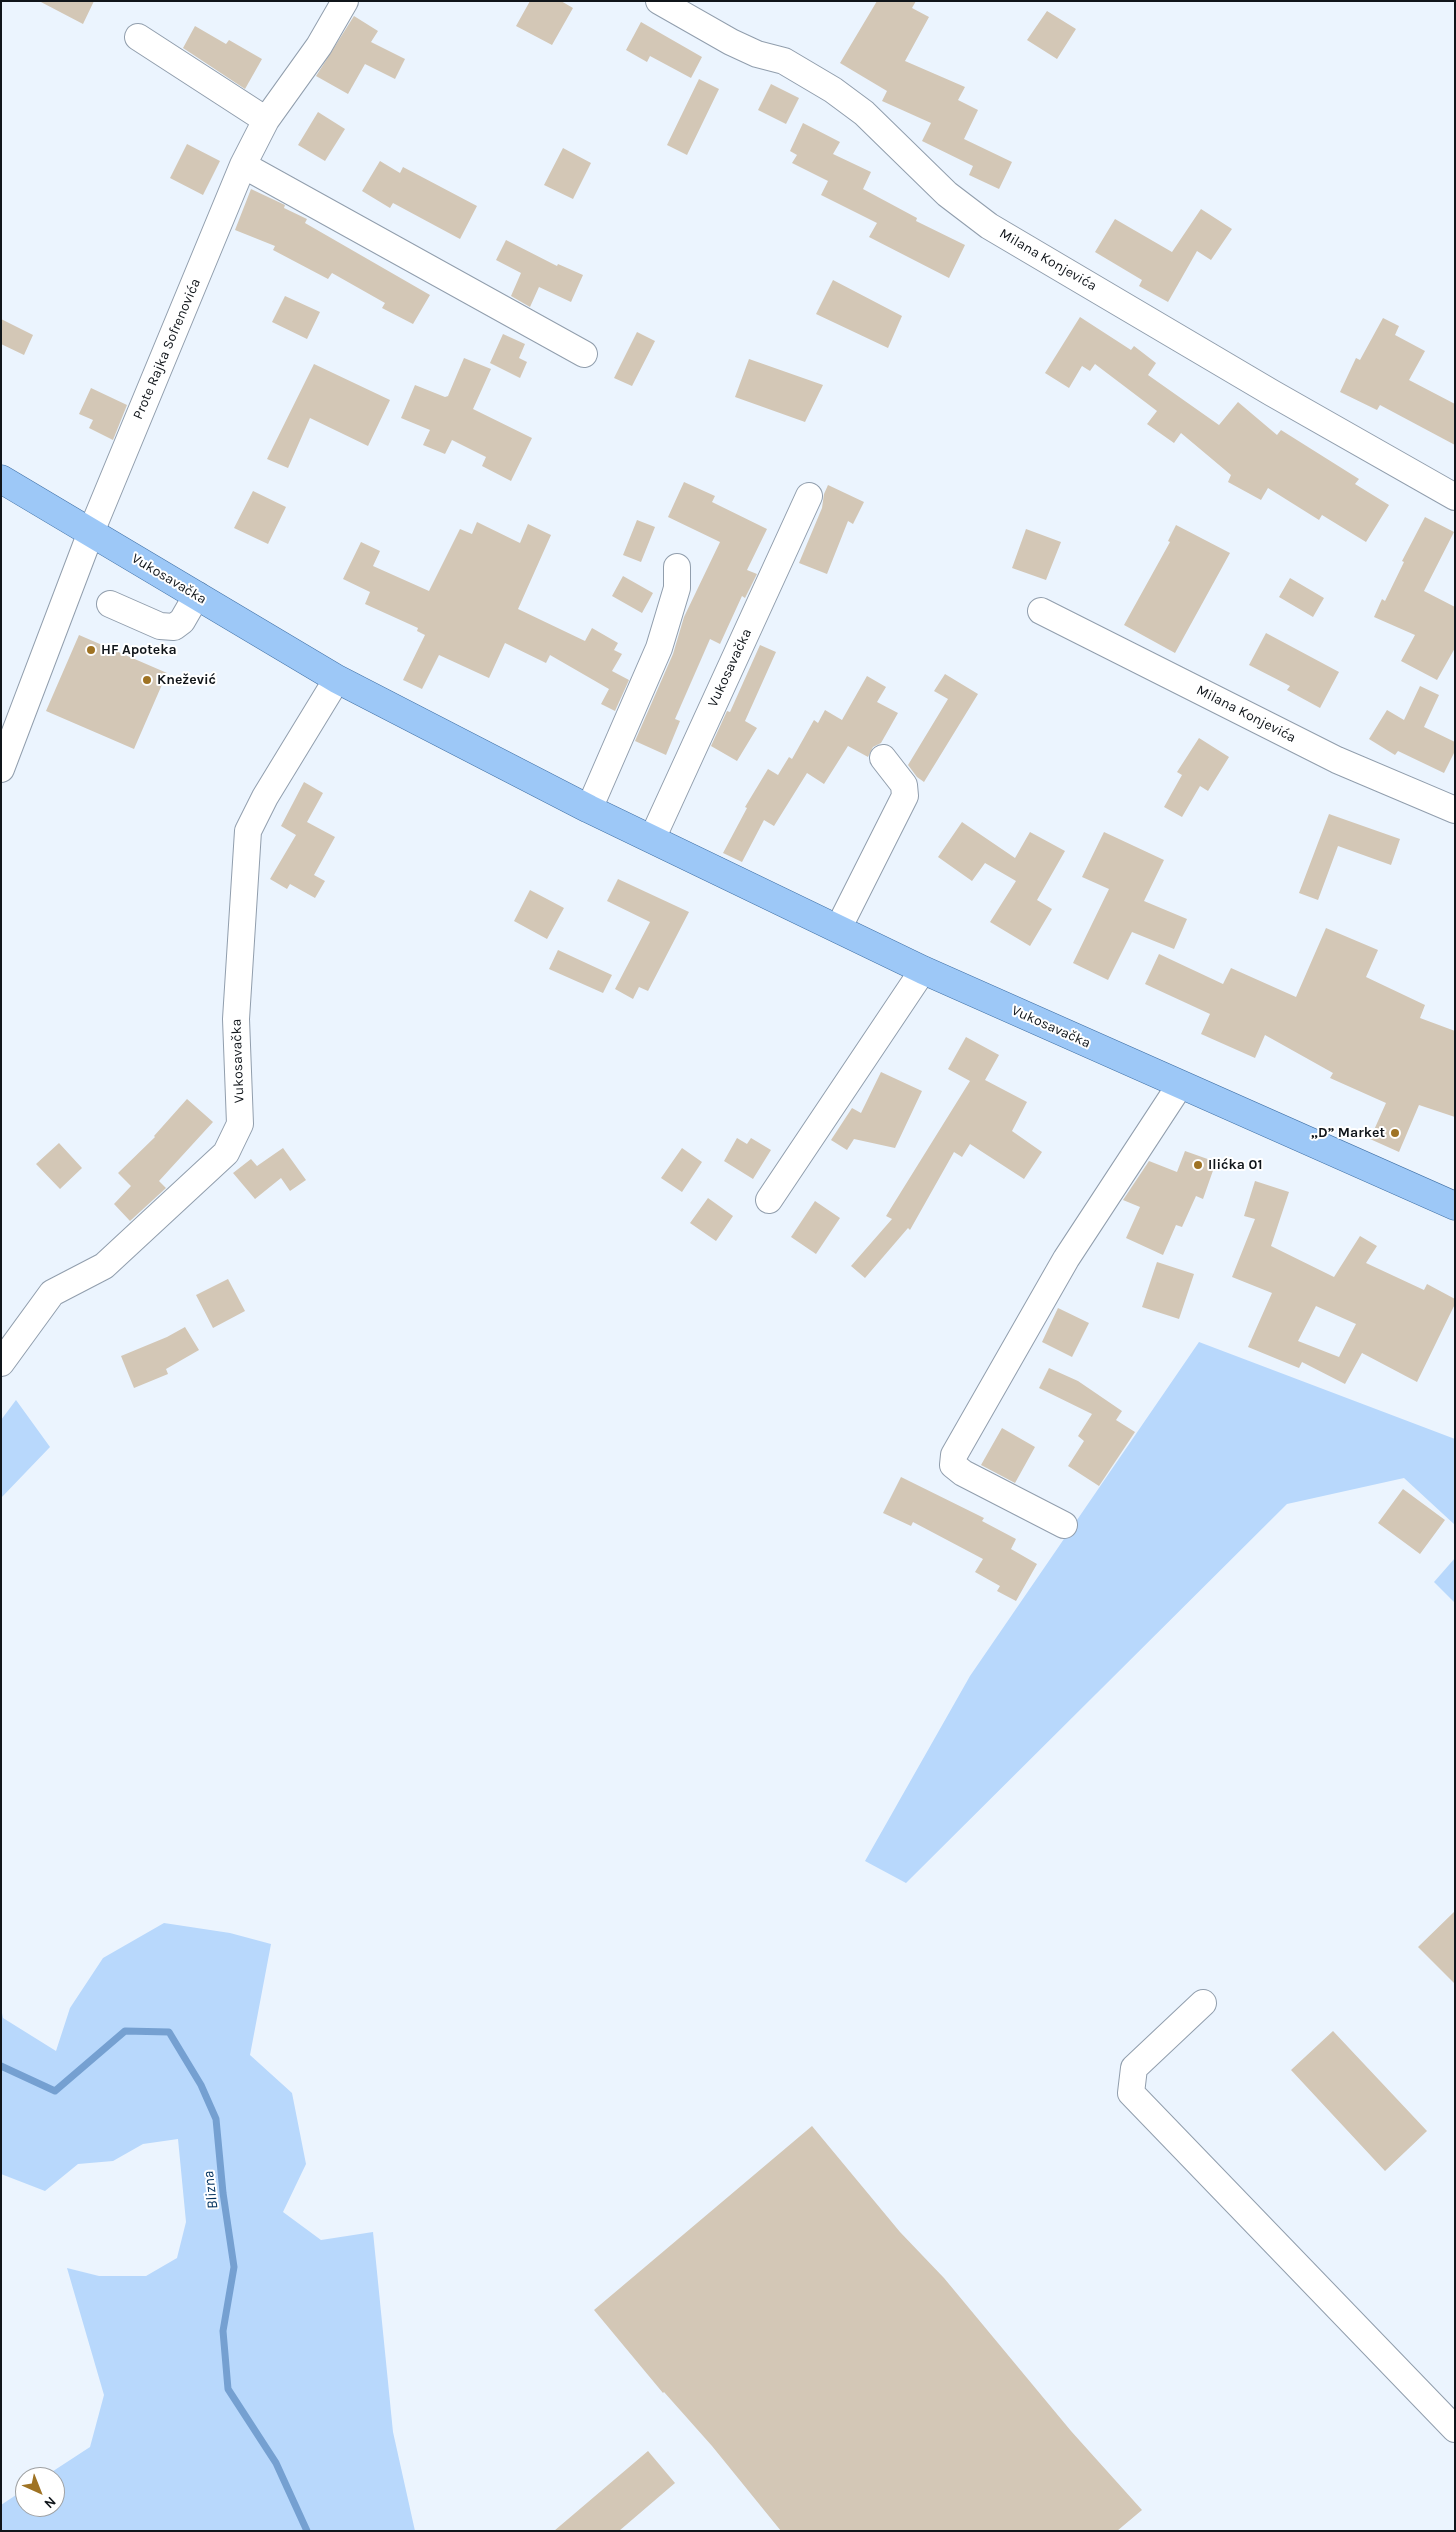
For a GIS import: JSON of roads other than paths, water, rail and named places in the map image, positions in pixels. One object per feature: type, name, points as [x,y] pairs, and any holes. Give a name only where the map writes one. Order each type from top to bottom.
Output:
[{"type":"main road","name":"Vukosavačka","points":[[1,478],[337,680],[590,809],[923,970],[1455,1206]]},
{"type":"street","name":"Prote Rajka Sofrenovića","points":[[1,769],[91,532],[243,165],[266,120],[319,46],[345,1]]},
{"type":"street","name":"Milana Konjevića","points":[[659,1],[731,42],[757,54],[784,61],[833,90],[864,114],[948,194],[989,226],[1272,394],[1455,496]]},
{"type":"street","points":[[138,36],[266,120]]},
{"type":"street","points":[[243,165],[584,354]]},
{"type":"street","name":"Vukosavačka","points":[[652,839],[809,496]]},
{"type":"street","points":[[590,809],[659,648],[677,588],[677,567]]},
{"type":"street","points":[[110,604],[160,626],[174,627],[182,621],[197,595]]},
{"type":"street","name":"Milana Konjevića","points":[[1041,611],[1337,760],[1455,810]]},
{"type":"street","name":"Vukosavačka","points":[[1,1363],[52,1293],[104,1266],[226,1153],[240,1124],[236,1019],[248,831],[265,797],[337,680]]},
{"type":"street","points":[[838,929],[905,796],[904,785],[883,758]]},
{"type":"street","points":[[769,1200],[923,970]]},
{"type":"street","points":[[1064,1525],[963,1473],[953,1466],[954,1455],[1066,1258],[1180,1084]]},
{"type":"street","points":[[1202,2003],[1134,2068],[1131,2094],[1455,2429]]},
{"type":"waterway","name":"Blizna","points":[[1,2066],[55,2091],[125,2031],[169,2032],[201,2085],[216,2119],[223,2193],[234,2267],[223,2331],[228,2389],[276,2463],[307,2531]]},
{"type":"place","name":"HF Apoteka","points":[[91,650]]},
{"type":"place","name":"Knežević","points":[[147,680]]},
{"type":"place","name":"„D” Market","points":[[1395,1133]]},
{"type":"place","name":"Ilićka 01","points":[[1198,1165]]}]
